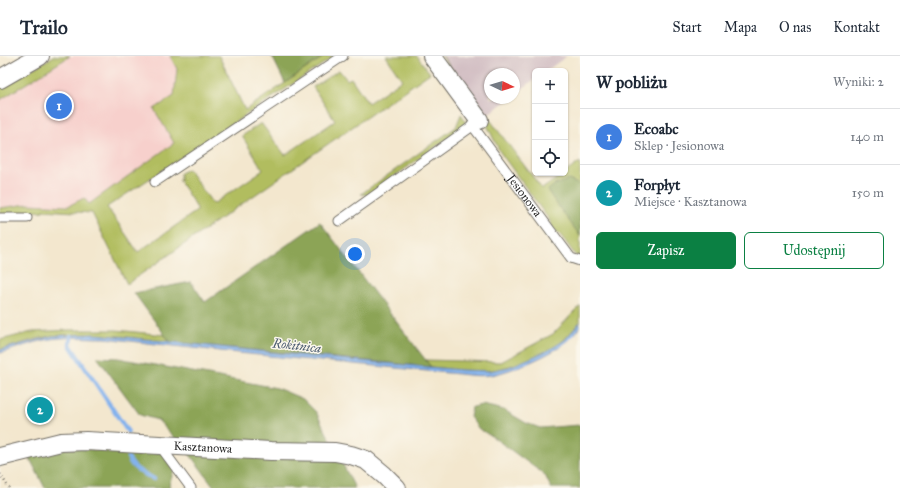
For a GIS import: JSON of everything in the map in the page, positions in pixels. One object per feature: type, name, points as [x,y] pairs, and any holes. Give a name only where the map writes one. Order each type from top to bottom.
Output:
[{"type":"street","points":[[0,79],[40,56]]},
{"type":"street","name":"Jesionowa","points":[[432,56],[476,123]]},
{"type":"street","name":"Kasztanowa","points":[[0,457],[61,442],[99,441],[160,446],[335,452],[366,460],[397,488]]},
{"type":"lane","points":[[155,182],[343,56]]},
{"type":"lane","points":[[339,221],[476,123]]},
{"type":"lane","name":"Jesionowa","points":[[476,123],[572,258],[580,261]]},
{"type":"lane","points":[[0,218],[27,218]]},
{"type":"lane","points":[[160,446],[191,488]]},
{"type":"path","points":[[0,474],[9,488]]},
{"type":"shaded area","points":[[54,56],[219,56],[244,110],[92,213],[27,209],[0,212],[0,88]]},
{"type":"shaded area","points":[[442,56],[567,56],[550,68],[532,68],[532,81],[520,90],[520,68],[484,68],[484,104],[502,104],[487,115]]},
{"type":"green space","points":[[54,56],[70,56],[0,100],[0,88]]},
{"type":"green space","points":[[170,56],[219,56],[245,110],[325,56],[335,56],[107,207],[138,252],[198,210],[180,182],[180,173],[188,169],[213,204],[263,170],[242,136],[261,123],[285,155],[335,121],[313,87],[339,70],[347,80],[351,78],[368,103],[402,80],[386,56],[417,56],[430,73],[127,284],[92,213],[43,210],[0,214],[0,208],[28,204],[68,206],[84,198],[89,204],[174,143],[154,109],[174,96],[177,69]]},
{"type":"green space","points":[[272,56],[324,56],[285,83]]},
{"type":"green space","points":[[442,56],[542,189],[560,176],[568,176],[568,171],[580,162],[580,258],[576,256],[559,233],[555,231],[550,221],[500,152],[484,119]]},
{"type":"green space","points":[[461,114],[465,120],[465,126],[368,195],[361,194],[456,127]]},
{"type":"green space","points":[[569,180],[580,185],[580,236],[548,190],[554,185]]},
{"type":"green space","points":[[320,222],[431,367],[170,342],[134,293],[191,282],[205,302]]},
{"type":"green space","points":[[580,306],[580,322],[565,339],[544,353],[524,361],[503,368],[480,371],[431,367],[425,360],[501,362],[553,334]]},
{"type":"green space","points":[[116,330],[165,335],[170,342],[82,334],[40,338],[0,350],[0,340],[32,332]]},
{"type":"green space","points":[[97,357],[118,358],[277,388],[303,399],[316,412],[355,488],[215,488],[191,456],[158,420],[140,415]]},
{"type":"green space","points":[[482,405],[504,410],[526,423],[540,428],[580,425],[580,488],[551,488],[545,475],[493,437],[479,429],[470,417],[472,407]]},
{"type":"green space","points":[[58,448],[168,453],[174,470],[169,485],[170,488],[45,488],[29,457]]},
{"type":"water","points":[[580,322],[577,331],[569,340],[557,349],[513,369],[485,376],[274,357],[105,338],[68,338],[45,340],[0,353],[0,350],[53,336],[95,334],[316,357],[489,371],[509,367],[549,350],[565,340]]},
{"type":"waterway","points":[[71,336],[70,345],[128,432]]},
{"type":"waterway","points":[[128,457],[135,468],[154,479]]},
{"type":"place","name":"Ecoabc","points":[[59,106]]},
{"type":"place","name":"Forpłyt","points":[[40,410]]},
{"type":"water label","name":"Rokitnica","points":[[297,345]]}]
